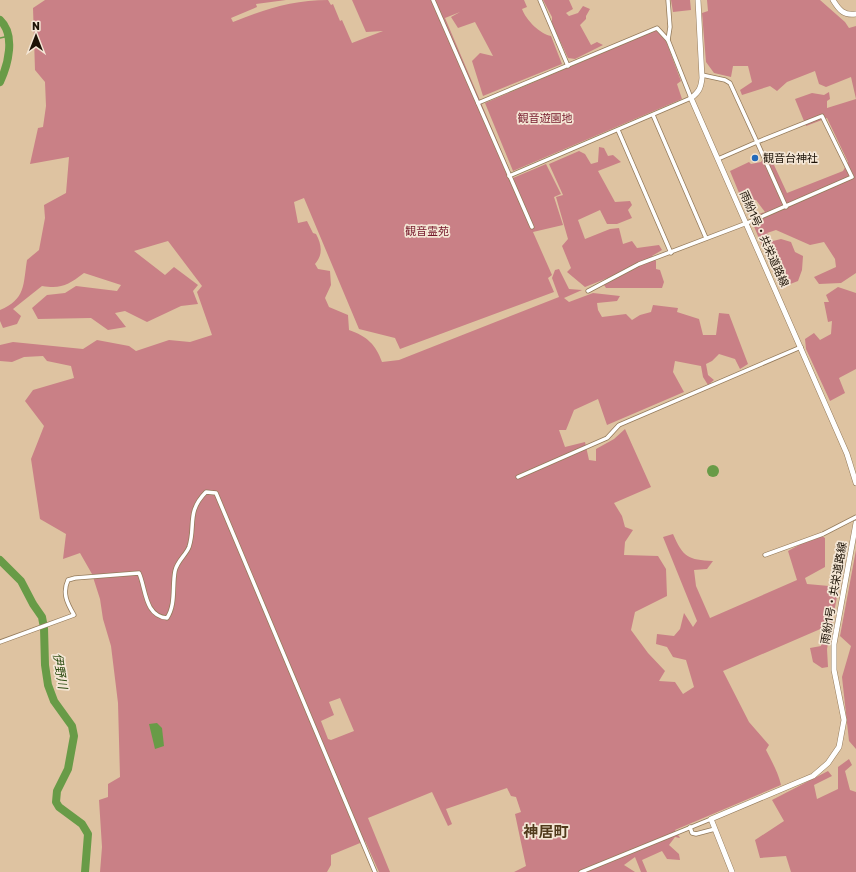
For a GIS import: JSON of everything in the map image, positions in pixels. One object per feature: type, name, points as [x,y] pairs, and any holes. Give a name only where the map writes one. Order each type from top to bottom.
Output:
[{"type":"street","points":[[433,0],[532,227]]},
{"type":"street","points":[[540,0],[568,66]]},
{"type":"street","points":[[668,0],[670,27],[668,40]]},
{"type":"street","points":[[509,176],[698,94],[701,87],[702,75],[698,0]]},
{"type":"street","points":[[833,0],[840,10],[846,14],[856,14]]},
{"type":"street","points":[[478,103],[657,28],[668,40],[691,98]]},
{"type":"street","points":[[702,75],[725,80],[730,83],[734,89],[786,207]]},
{"type":"street","name":"雨紛1号・共栄道路線","points":[[691,98],[847,454],[856,483]]},
{"type":"street","points":[[652,115],[706,238]]},
{"type":"street","points":[[588,291],[625,270],[786,207],[852,177],[822,116],[757,142],[718,160]]},
{"type":"street","points":[[618,130],[671,253]]},
{"type":"street","points":[[518,477],[607,438],[619,425],[801,347]]},
{"type":"street","points":[[0,642],[56,623],[74,615],[65,596],[65,585],[68,580],[108,574],[139,573],[147,602],[162,618],[167,618],[171,613],[176,568],[189,548],[191,520],[198,502],[206,492],[216,493],[375,872]]},
{"type":"street","points":[[765,555],[823,534],[856,518]]},
{"type":"street","name":"雨紛1号・共栄道路線","points":[[711,819],[813,776],[828,763],[839,747],[844,720],[834,670],[834,644],[856,523]]},
{"type":"street","points":[[581,872],[711,819],[732,872]]},
{"type":"street","points":[[690,827],[692,833],[696,834],[715,829]]},
{"type":"green space","name":"観音霊苑","points":[[45,0],[286,0],[256,4],[257,7],[231,18],[233,22],[279,6],[315,0],[328,0],[331,5],[333,4],[340,21],[342,20],[352,43],[383,31],[366,32],[352,0],[524,0],[527,7],[522,9],[524,13],[530,22],[538,29],[551,36],[562,64],[483,96],[472,61],[480,53],[493,56],[475,22],[458,28],[451,17],[460,12],[445,18],[513,178],[546,164],[561,194],[554,197],[563,225],[533,232],[552,275],[548,278],[554,292],[400,349],[395,338],[359,329],[304,198],[294,202],[298,223],[307,221],[313,233],[316,234],[320,242],[321,250],[318,261],[315,264],[318,269],[330,271],[331,285],[325,298],[329,307],[348,315],[349,330],[366,338],[374,346],[382,362],[399,360],[559,297],[552,278],[555,270],[559,269],[569,289],[582,290],[564,298],[569,302],[593,293],[620,296],[617,301],[597,303],[598,310],[602,317],[626,314],[632,320],[640,315],[651,312],[653,305],[678,308],[677,312],[699,319],[703,335],[716,335],[719,313],[729,314],[748,364],[740,369],[735,359],[719,354],[712,361],[706,364],[708,375],[714,380],[708,385],[703,377],[701,366],[675,361],[673,372],[684,392],[607,425],[598,399],[574,410],[566,430],[559,430],[565,447],[585,442],[589,460],[596,461],[596,449],[614,439],[625,429],[651,487],[614,503],[622,516],[625,527],[633,530],[625,542],[624,555],[658,556],[666,569],[667,596],[635,612],[631,630],[648,653],[665,671],[659,681],[675,682],[683,694],[694,687],[686,660],[673,657],[667,647],[656,644],[657,634],[674,636],[680,629],[684,613],[693,627],[697,621],[663,537],[673,534],[680,548],[687,556],[698,560],[713,561],[707,569],[694,570],[696,586],[710,618],[797,580],[788,551],[819,534],[825,538],[825,567],[805,578],[807,584],[829,586],[840,581],[827,649],[828,667],[822,668],[813,662],[810,648],[821,646],[825,627],[723,671],[749,722],[769,745],[766,750],[777,771],[781,785],[675,830],[680,838],[675,837],[669,845],[679,854],[680,860],[667,859],[662,851],[642,860],[647,872],[641,872],[635,857],[624,865],[635,872],[514,872],[526,866],[515,814],[521,812],[516,797],[511,796],[507,788],[446,809],[452,824],[448,826],[432,792],[368,818],[390,872],[379,872],[365,841],[331,855],[331,865],[327,872],[100,872],[102,847],[99,800],[108,797],[108,784],[120,777],[118,703],[111,646],[103,619],[100,599],[92,574],[80,553],[63,559],[66,534],[40,519],[31,459],[44,426],[25,401],[33,390],[74,378],[71,366],[47,361],[43,356],[24,357],[12,362],[0,361],[0,345],[13,342],[83,349],[97,340],[129,346],[136,351],[169,340],[190,342],[212,335],[197,292],[202,286],[168,241],[134,251],[165,275],[174,267],[198,285],[193,291],[198,304],[181,306],[147,322],[125,311],[115,313],[126,327],[108,330],[91,318],[38,319],[32,308],[47,295],[65,293],[76,286],[117,291],[121,285],[84,273],[74,281],[64,285],[55,287],[42,286],[13,309],[21,316],[17,324],[3,328],[0,321],[0,310],[15,301],[19,296],[24,284],[27,260],[39,250],[45,218],[44,205],[66,193],[69,157],[30,164],[38,128],[43,127],[46,106],[45,82],[35,70],[33,8]],"holes":[[[340,698],[354,731],[331,740],[328,739],[321,721],[334,715],[329,702]]]},
{"type":"green space","points":[[543,0],[569,0],[573,9],[566,13],[569,16],[578,13],[583,6],[590,9],[586,19],[580,25],[591,45],[597,42],[603,45],[575,59],[568,58],[552,24],[552,17]]},
{"type":"green space","points":[[671,0],[690,0],[691,10],[673,12]]},
{"type":"green space","points":[[707,0],[820,0],[845,22],[849,28],[856,26],[856,99],[851,77],[826,87],[819,84],[815,71],[787,82],[777,91],[770,86],[742,95],[740,90],[752,82],[748,66],[733,66],[731,77],[714,73],[706,62],[702,13],[708,11]]},
{"type":"green space","name":"観音遊園地","points":[[656,30],[666,41],[681,81],[677,84],[682,99],[513,171],[485,103]]},
{"type":"green space","points":[[829,92],[830,99],[827,101],[827,108],[856,99],[856,273],[841,283],[819,284],[814,277],[836,267],[835,259],[824,242],[810,245],[776,230],[767,233],[773,241],[781,239],[791,242],[795,252],[803,256],[802,270],[798,281],[780,288],[750,217],[765,212],[756,200],[744,205],[730,171],[749,162],[751,164],[761,162],[768,152],[787,193],[843,171],[848,162],[827,118],[806,126],[795,99],[812,93],[824,95]]},
{"type":"green space","points":[[599,147],[604,148],[608,156],[613,155],[621,162],[598,171],[615,202],[630,201],[632,205],[628,210],[632,218],[617,224],[607,224],[600,210],[578,220],[585,239],[610,229],[619,228],[623,244],[632,241],[637,248],[659,245],[662,250],[652,256],[656,261],[656,269],[660,270],[664,282],[662,288],[606,288],[604,285],[623,272],[585,287],[567,272],[571,268],[562,246],[568,239],[556,197],[563,195],[549,164],[579,151],[585,154],[591,164],[598,162]]},
{"type":"green space","points":[[838,287],[856,293],[856,369],[839,378],[845,393],[830,401],[806,349],[805,339],[814,333],[820,340],[831,334],[832,321],[828,322],[824,302],[829,302],[826,295]]},
{"type":"green space","points":[[856,550],[856,749],[849,741],[842,677],[851,646],[840,636]]},
{"type":"green space","points":[[849,759],[852,765],[845,771],[850,790],[856,792],[856,872],[791,872],[786,856],[760,858],[755,840],[784,821],[772,800],[828,771],[832,776],[814,785],[817,799],[838,789],[838,767]]},
{"type":"shaded area","points":[[711,465],[715,465],[719,471],[715,477],[711,477],[707,473],[707,469]]},
{"type":"shaded area","points":[[157,723],[162,728],[164,746],[155,749],[149,724]]},
{"type":"waterway","name":"伊野川","points":[[0,20],[5,26],[9,42],[8,59],[0,82]]},
{"type":"waterway","points":[[0,38],[9,36]]},
{"type":"waterway","name":"伊野川","points":[[0,560],[21,581],[33,604],[42,617],[44,628],[45,665],[48,685],[54,701],[72,726],[74,736],[68,769],[57,791],[56,802],[59,807],[82,824],[88,834],[85,872]]},
{"type":"place","name":"観音台神社","points":[[755,158]]},
{"type":"district","name":"神居町","points":[[546,832]]}]
